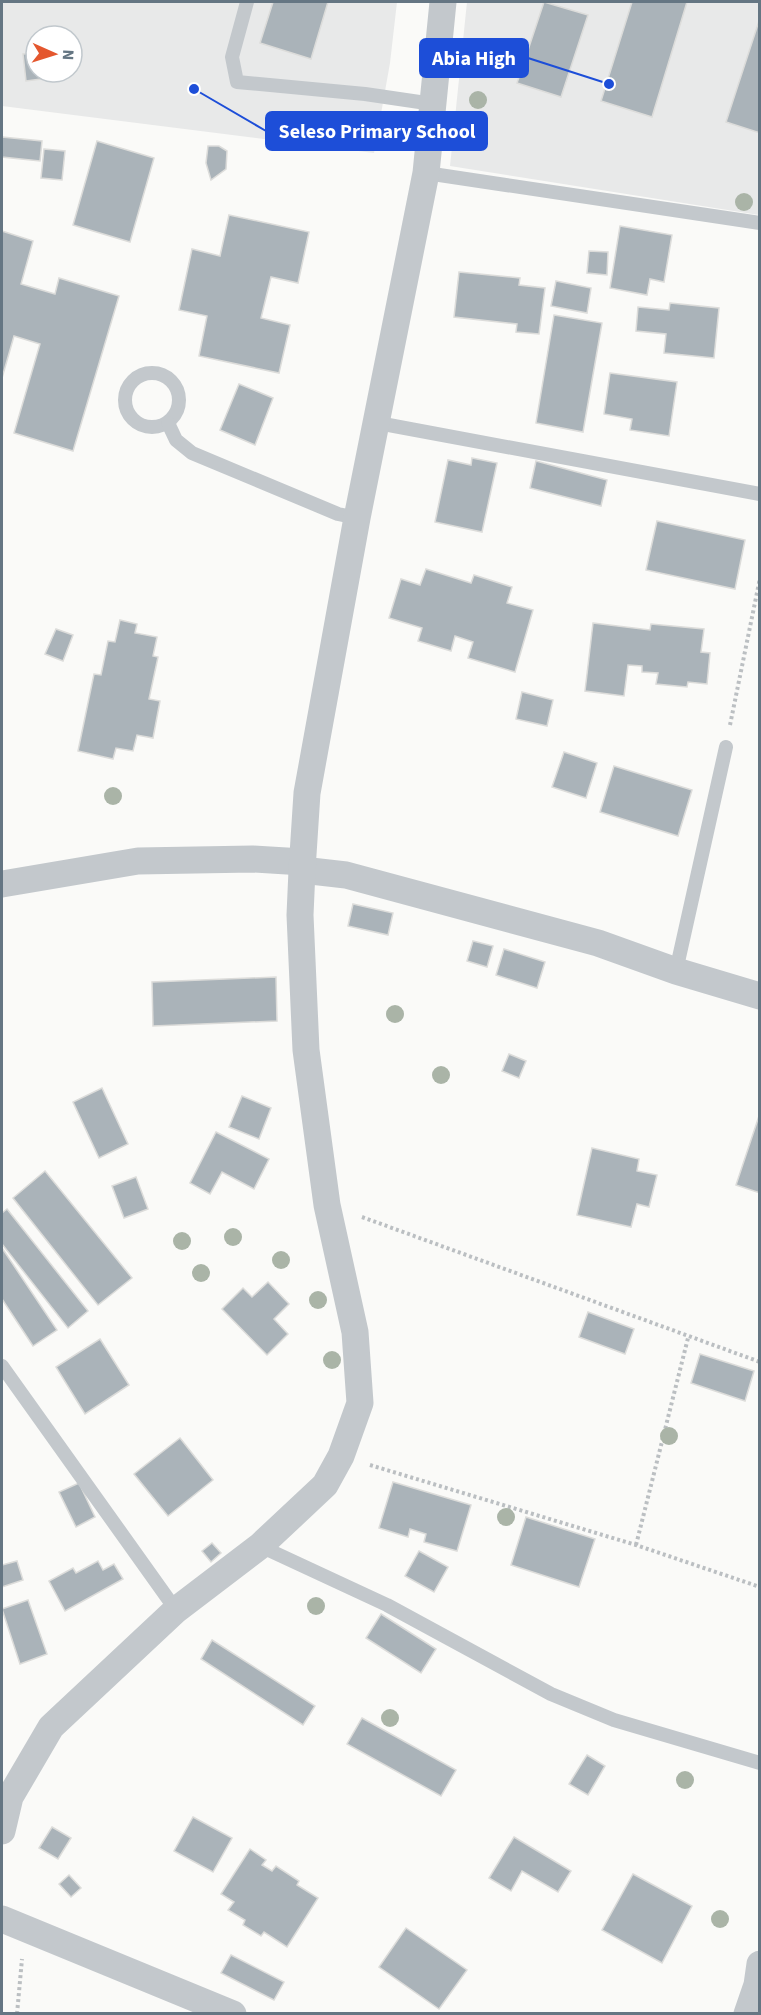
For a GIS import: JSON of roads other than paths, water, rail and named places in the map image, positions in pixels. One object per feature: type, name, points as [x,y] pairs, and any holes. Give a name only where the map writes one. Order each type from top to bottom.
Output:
[{"type":"street","points":[[2,1831],[10,1797],[51,1727],[176,1610],[260,1546],[326,1485],[340,1456],[360,1403],[356,1332],[327,1205],[306,1050],[300,915],[307,793],[357,518],[378,423],[426,173],[443,2]]},
{"type":"street","points":[[2,884],[138,861],[253,859],[303,866],[346,875],[598,943],[676,971],[759,996]]},
{"type":"street","points":[[13,1924],[233,2013]]},
{"type":"street","points":[[747,2013],[757,1985],[759,1964]]},
{"type":"lane","points":[[247,2],[232,57],[237,82],[365,94],[433,104]]},
{"type":"lane","points":[[426,173],[759,223]]},
{"type":"lane","points":[[156,372],[168,377],[177,387],[179,400],[177,413],[168,423],[155,428],[142,426],[131,418],[125,393],[131,381],[142,374],[156,372]]},
{"type":"lane","points":[[168,423],[176,440],[192,453],[338,514],[357,518]]},
{"type":"lane","points":[[378,423],[759,494]]},
{"type":"lane","points":[[676,971],[726,747]]},
{"type":"lane","points":[[2,1366],[176,1610]]},
{"type":"lane","points":[[260,1546],[387,1605],[551,1694],[614,1720],[759,1763]]},
{"type":"place","name":"Abia High","points":[[609,84]]},
{"type":"place","name":"Seleso Primary School","points":[[194,89]]}]
